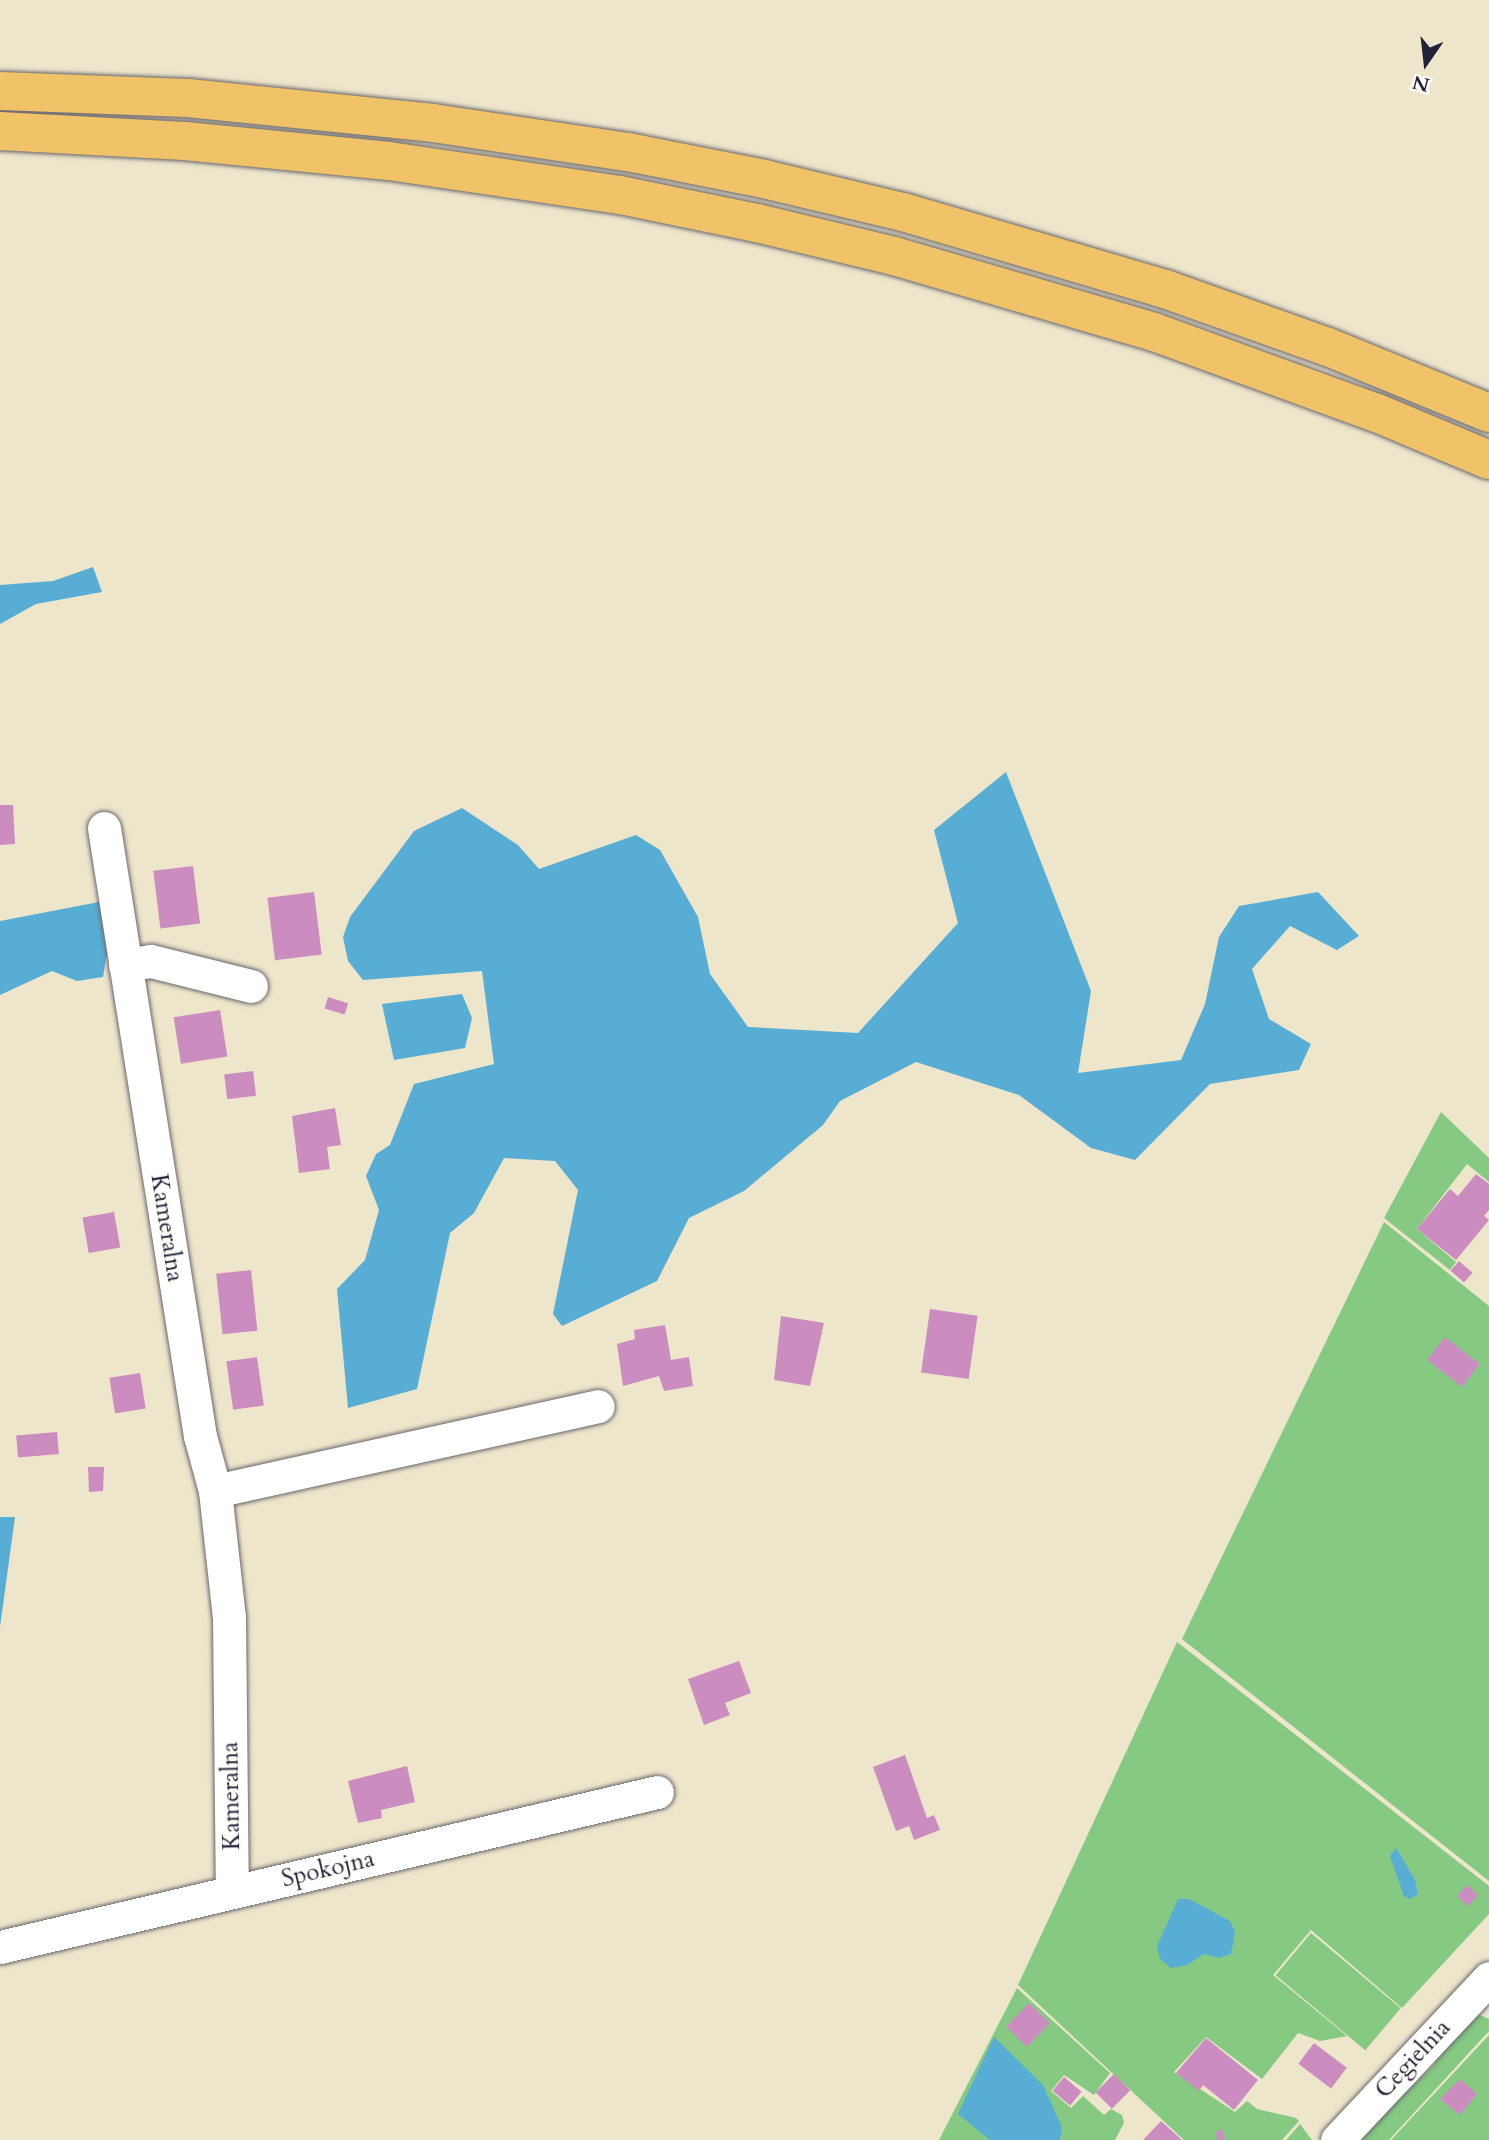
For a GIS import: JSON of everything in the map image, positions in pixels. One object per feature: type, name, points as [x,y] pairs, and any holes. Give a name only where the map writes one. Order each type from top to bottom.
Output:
[{"type":"main road","points":[[0,91],[188,98],[433,123],[628,152],[764,179],[903,212],[1165,289],[1328,347],[1489,412]]},
{"type":"main road","points":[[0,131],[185,141],[388,161],[620,195],[757,223],[920,263],[1154,332],[1352,403],[1489,460]]},
{"type":"street","name":"Kameralna","points":[[104,828],[200,1436],[215,1490],[229,1617],[232,1891]]},
{"type":"street","points":[[125,965],[151,961],[251,986]]},
{"type":"street","points":[[215,1490],[598,1406]]},
{"type":"street","name":"Spokojna","points":[[0,1947],[657,1792]]},
{"type":"street","name":"Cegielnia","points":[[1337,2140],[1489,1978]]},
{"type":"green space","points":[[1441,1112],[1489,1158],[1489,1182],[1467,1164],[1417,1229],[1456,1262],[1450,1270],[1384,1218]]},
{"type":"green space","points":[[1384,1222],[1489,1306],[1489,1881],[1182,1639]]},
{"type":"green space","points":[[1177,1642],[1489,1886],[1489,1914],[1402,2008],[1311,1930],[1273,1975],[1347,2036],[1320,2041],[1298,2033],[1262,2079],[1206,2037],[1174,2072],[1235,2112],[1247,2101],[1257,2109],[1296,2118],[1299,2121],[1282,2140],[1184,2140],[1018,1985]]},
{"type":"green space","points":[[1311,1933],[1401,2008],[1365,2050],[1276,1975]]},
{"type":"green space","points":[[1017,1988],[1110,2073],[1094,2095],[1064,2075],[1051,2091],[1071,2108],[1083,2096],[1104,2115],[1111,2109],[1122,2115],[1124,2123],[1115,2140],[939,2140]]},
{"type":"green space","points":[[1473,2012],[1489,2019],[1489,2031],[1389,2140],[1356,2140],[1432,2067]]},
{"type":"green space","points":[[1489,2035],[1489,2140],[1391,2140]]},
{"type":"green space","points":[[1300,2124],[1312,2140],[1286,2140]]},
{"type":"water","points":[[93,567],[102,592],[36,604],[0,624],[0,585],[53,581]]},
{"type":"water","points":[[1006,772],[1091,991],[1078,1073],[1181,1060],[1205,1004],[1219,937],[1239,906],[1318,892],[1359,936],[1337,950],[1290,926],[1252,969],[1269,1019],[1311,1044],[1299,1070],[1210,1084],[1135,1160],[1091,1148],[1019,1095],[916,1062],[840,1101],[823,1125],[744,1191],[689,1218],[657,1281],[562,1326],[553,1314],[578,1190],[555,1161],[504,1158],[474,1213],[450,1233],[417,1389],[348,1408],[337,1289],[365,1260],[379,1210],[366,1176],[376,1154],[390,1145],[414,1084],[494,1064],[482,971],[363,980],[348,961],[343,937],[350,917],[414,831],[462,808],[518,845],[539,869],[636,835],[660,850],[698,917],[710,974],[748,1027],[858,1033],[958,923],[934,830]]},
{"type":"water","points":[[99,902],[107,954],[103,977],[77,981],[52,971],[0,995],[0,921]]},
{"type":"water","points":[[462,994],[472,1018],[465,1048],[394,1060],[382,1004]]},
{"type":"water","points":[[0,1517],[15,1517],[0,1627]]},
{"type":"water","points":[[1396,1848],[1415,1880],[1418,1894],[1410,1899],[1404,1896],[1390,1856]]},
{"type":"water","points":[[1178,1899],[1189,1899],[1230,1921],[1235,1932],[1231,1954],[1218,1958],[1204,1954],[1187,1965],[1171,1968],[1160,1959],[1157,1946]]},
{"type":"water","points":[[994,2037],[1043,2085],[1062,2127],[1060,2140],[990,2140],[958,2114]]},
{"type":"building","points":[[0,805],[13,805],[15,844],[0,845]]},
{"type":"building","points":[[193,866],[200,924],[160,928],[153,871]]},
{"type":"building","points":[[314,892],[322,955],[275,960],[267,898]]},
{"type":"building","points":[[328,997],[348,1003],[345,1015],[324,1008]]},
{"type":"building","points":[[220,1010],[227,1056],[181,1064],[174,1017]]},
{"type":"building","points":[[253,1071],[256,1096],[227,1099],[224,1075]]},
{"type":"building","points":[[335,1108],[341,1145],[327,1147],[330,1169],[299,1173],[292,1116]]},
{"type":"building","points":[[1476,1174],[1489,1184],[1489,1210],[1484,1216],[1489,1220],[1456,1260],[1417,1229],[1450,1189],[1458,1196]]},
{"type":"building","points":[[114,1212],[120,1247],[89,1253],[82,1218]]},
{"type":"building","points":[[1459,1261],[1473,1273],[1464,1283],[1450,1271]]},
{"type":"building","points":[[251,1270],[257,1331],[223,1334],[216,1274]]},
{"type":"building","points":[[930,1309],[978,1316],[969,1379],[921,1372]]},
{"type":"building","points":[[781,1316],[824,1323],[810,1386],[774,1380]]},
{"type":"building","points":[[665,1325],[671,1360],[689,1357],[693,1386],[664,1391],[659,1376],[623,1386],[617,1344],[635,1339],[634,1330]]},
{"type":"building","points":[[1445,1337],[1480,1364],[1462,1387],[1427,1360]]},
{"type":"building","points":[[257,1357],[264,1406],[233,1410],[226,1361]]},
{"type":"building","points":[[140,1373],[146,1409],[115,1413],[109,1378]]},
{"type":"building","points":[[57,1432],[59,1454],[18,1457],[16,1436]]},
{"type":"building","points":[[88,1467],[104,1467],[103,1491],[89,1492]]},
{"type":"building","points":[[739,1661],[751,1693],[725,1703],[730,1715],[704,1725],[688,1679]]},
{"type":"building","points":[[905,1755],[927,1818],[934,1815],[940,1830],[914,1840],[909,1826],[896,1831],[873,1767]]},
{"type":"building","points":[[407,1766],[415,1802],[381,1810],[382,1818],[358,1823],[348,1781]]},
{"type":"building","points":[[1467,1885],[1478,1895],[1468,1906],[1457,1896]]},
{"type":"building","points":[[1029,2003],[1050,2023],[1027,2047],[1006,2027]]},
{"type":"building","points":[[1206,2038],[1258,2080],[1234,2110],[1203,2085],[1199,2091],[1176,2073]]},
{"type":"building","points":[[1314,2043],[1347,2068],[1331,2088],[1298,2064]]},
{"type":"building","points":[[1114,2074],[1130,2090],[1112,2109],[1096,2092]]},
{"type":"building","points":[[1064,2077],[1082,2092],[1070,2106],[1052,2091]]},
{"type":"building","points":[[1460,2079],[1477,2094],[1460,2115],[1440,2099]]},
{"type":"building","points":[[1161,2121],[1182,2140],[1143,2140]]},
{"type":"building","points":[[1222,2129],[1225,2140],[1217,2140],[1216,2132]]}]
